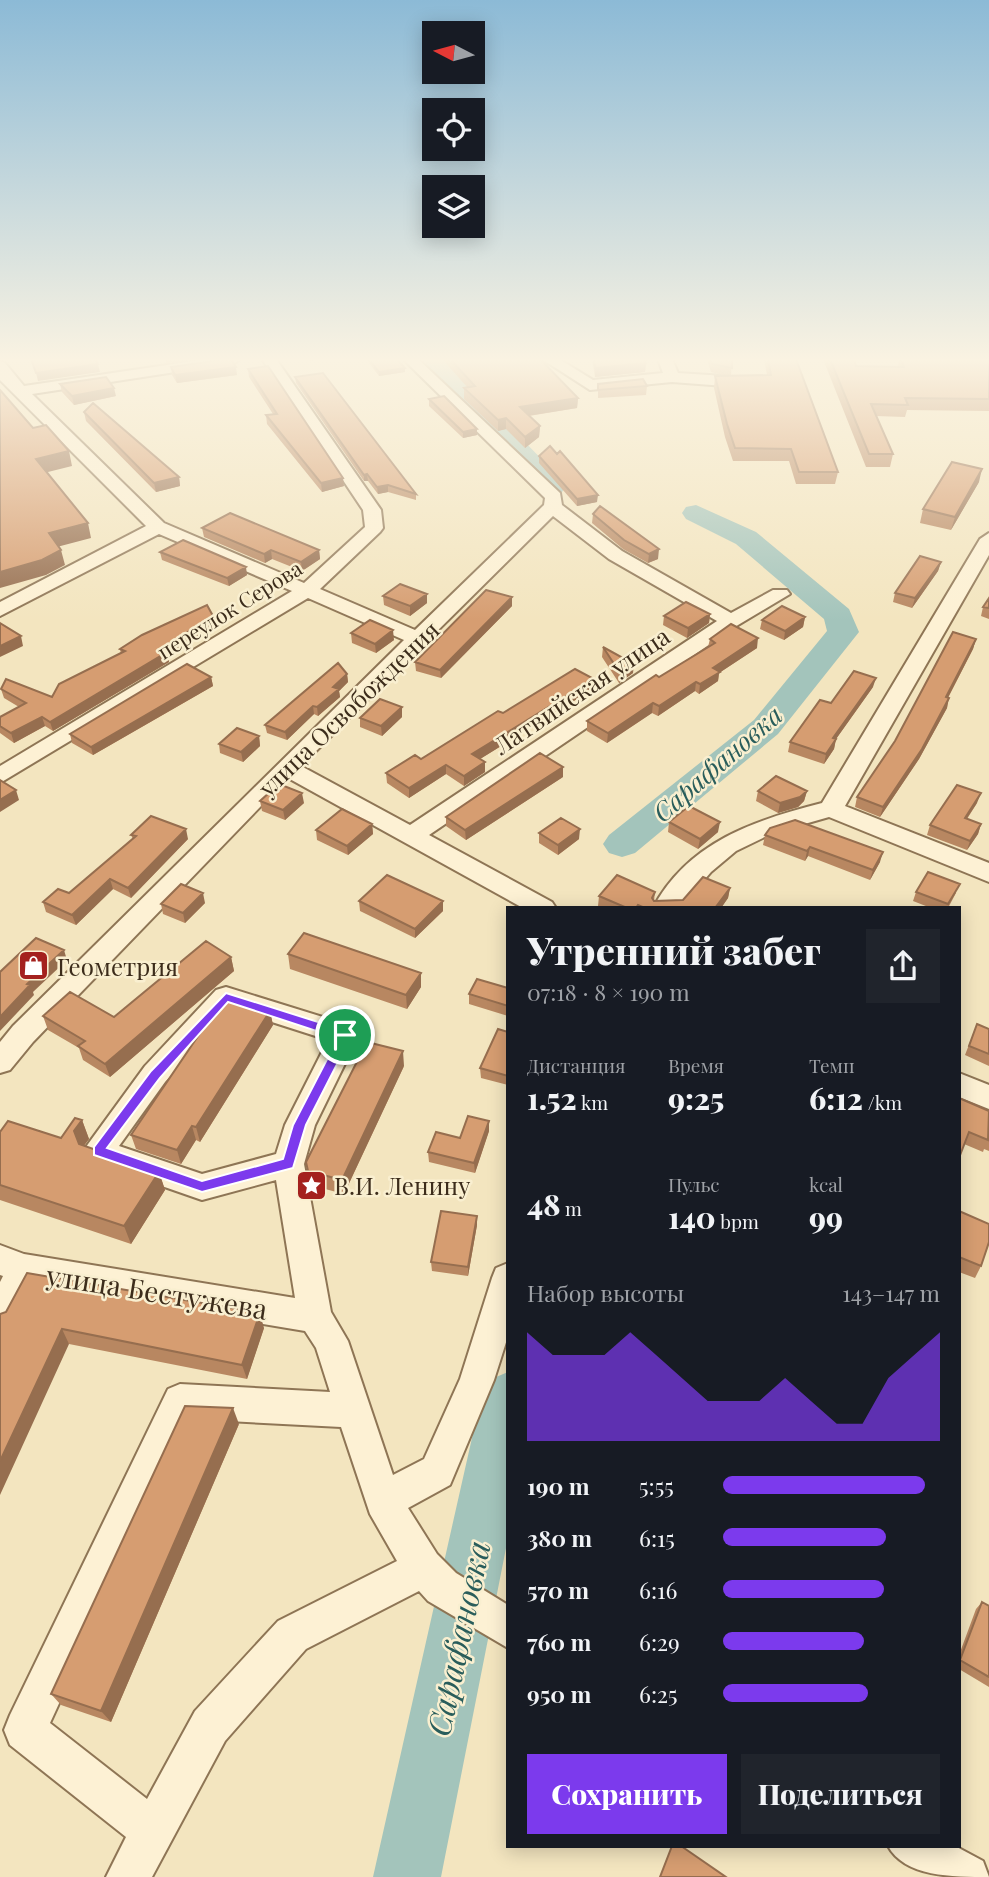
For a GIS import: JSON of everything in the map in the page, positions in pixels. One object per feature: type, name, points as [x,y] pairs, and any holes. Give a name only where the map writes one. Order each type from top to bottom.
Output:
[{"type":"street","points":[[78,447],[158,527],[419,639]]},
{"type":"street","name":"переулок Серова","points":[[0,776],[308,590],[374,528],[372,510],[329,447]]},
{"type":"street","points":[[501,447],[554,497],[553,506],[576,528],[616,556],[731,621]]},
{"type":"street","name":"улица Освобождения","points":[[0,1062],[23,1034],[286,767],[553,506]]},
{"type":"street","points":[[0,610],[158,527]]},
{"type":"street","points":[[831,809],[989,539]]},
{"type":"street","name":"Латвийская улица","points":[[413,834],[731,621],[780,594]]},
{"type":"street","points":[[286,767],[413,834],[539,906]]},
{"type":"street","points":[[668,906],[691,876],[726,845],[774,824],[831,809],[989,873]]},
{"type":"street","points":[[289,1164],[202,1187],[98,1151],[155,1074],[226,997],[345,1035],[300,1125],[289,1164],[315,1317],[331,1341],[383,1501],[433,1578],[506,1627]]},
{"type":"street","points":[[961,1086],[989,1097]]},
{"type":"street","points":[[0,1315],[12,1264]]},
{"type":"street","name":"улица Бестужева","points":[[12,1264],[315,1317]]},
{"type":"street","points":[[383,1501],[437,1472],[477,1380],[506,1285]]},
{"type":"street","points":[[153,1832],[25,1730],[180,1401],[353,1410]]},
{"type":"street","points":[[128,1877],[210,1726],[292,1634],[433,1578]]},
{"type":"street","points":[[914,1848],[967,1877]]},
{"type":"building","points":[[0,447],[65,447],[69,451],[36,459],[88,523],[49,533],[61,550],[42,560],[0,572]]},
{"type":"building","points":[[118,447],[144,447],[179,477],[154,483]]},
{"type":"building","points":[[292,447],[322,447],[343,478],[321,483]]},
{"type":"building","points":[[344,447],[380,447],[416,494],[388,485],[377,487],[367,474],[364,475]]},
{"type":"building","points":[[549,447],[557,454],[560,451],[598,495],[577,499],[539,456]]},
{"type":"building","points":[[829,447],[838,472],[799,472],[791,449],[735,448]]},
{"type":"building","points":[[866,447],[890,447],[893,454],[869,454]]},
{"type":"building","points":[[952,462],[982,469],[955,517],[923,509]]},
{"type":"building","points":[[600,506],[659,549],[649,554],[624,540],[593,514]]},
{"type":"building","points":[[230,513],[319,550],[301,562],[271,550],[264,554],[202,528]]},
{"type":"building","points":[[183,540],[246,567],[227,578],[160,552]]},
{"type":"building","points":[[920,556],[941,562],[915,598],[895,593]]},
{"type":"building","points":[[400,584],[427,594],[410,606],[383,596]]},
{"type":"building","points":[[486,590],[512,597],[440,670],[415,662]]},
{"type":"building","points":[[686,602],[710,614],[688,628],[664,616]]},
{"type":"building","points":[[207,605],[213,616],[161,649],[167,652],[50,722],[42,717],[11,733],[0,726],[0,717],[26,703],[1,689],[6,679],[52,697],[59,684],[125,651],[120,649],[142,635]]},
{"type":"building","points":[[782,606],[805,617],[785,631],[762,620]]},
{"type":"building","points":[[370,620],[393,630],[375,644],[351,633]]},
{"type":"building","points":[[0,623],[21,636],[0,646]]},
{"type":"building","points":[[731,624],[758,638],[713,668],[720,672],[700,684],[696,682],[659,706],[653,703],[608,733],[587,721],[656,675],[659,677],[715,643],[710,639]]},
{"type":"building","points":[[953,632],[976,639],[922,749],[883,807],[857,797],[895,741]]},
{"type":"building","points":[[603,647],[634,664],[620,673]]},
{"type":"building","points":[[338,663],[347,674],[333,687],[339,689],[317,707],[313,706],[285,732],[265,725]]},
{"type":"building","points":[[187,664],[211,677],[91,747],[70,734]]},
{"type":"building","points":[[575,669],[594,679],[472,754],[485,762],[464,776],[446,765],[409,788],[386,773],[415,755],[421,759],[498,711],[503,713]]},
{"type":"building","points":[[854,671],[876,678],[833,738],[836,739],[826,754],[790,742],[820,700],[831,703]]},
{"type":"building","points":[[380,699],[402,707],[381,726],[360,718]]},
{"type":"building","points":[[237,728],[259,736],[241,752],[219,744]]},
{"type":"building","points":[[540,753],[563,767],[465,830],[446,817]]},
{"type":"building","points":[[776,776],[807,791],[800,797],[780,803],[758,791]]},
{"type":"building","points":[[0,780],[16,790],[0,800]]},
{"type":"building","points":[[279,784],[302,793],[283,810],[260,801]]},
{"type":"building","points":[[957,785],[981,793],[965,818],[981,824],[970,841],[930,825]]},
{"type":"building","points":[[689,806],[720,822],[700,839],[669,822]]},
{"type":"building","points":[[342,809],[372,824],[347,846],[316,830]]},
{"type":"building","points":[[151,816],[186,829],[128,888],[110,879],[72,915],[43,902],[58,889],[69,893],[136,836],[131,835]]},
{"type":"building","points":[[561,818],[580,829],[558,845],[539,833]]},
{"type":"building","points":[[795,820],[883,852],[873,870],[810,847],[807,851],[765,835],[770,828]]},
{"type":"building","points":[[928,872],[960,884],[948,904],[916,892]]},
{"type":"building","points":[[387,875],[443,901],[415,929],[359,901]]},
{"type":"building","points":[[617,875],[655,892],[652,898],[654,901],[683,900],[703,877],[730,888],[716,906],[622,906],[599,896]]},
{"type":"building","points":[[181,884],[203,893],[183,913],[161,904]]},
{"type":"building","points":[[304,933],[421,973],[406,995],[288,954]]},
{"type":"building","points":[[36,938],[64,950],[27,984],[30,985],[0,1017],[0,972]]},
{"type":"building","points":[[206,941],[231,957],[105,1064],[78,1046],[85,1041],[43,1016],[70,992],[114,1017]]},
{"type":"building","points":[[477,979],[506,987],[506,1005],[469,994]]},
{"type":"building","points":[[229,998],[270,1011],[196,1127],[192,1126],[177,1150],[131,1135],[213,1014]]},
{"type":"building","points":[[977,1024],[989,1029],[989,1054],[969,1046]]},
{"type":"building","points":[[498,1029],[506,1031],[506,1075],[480,1068]]},
{"type":"building","points":[[367,1042],[403,1051],[342,1180],[308,1171],[306,1162]]},
{"type":"building","points":[[961,1099],[989,1111],[988,1140],[969,1132],[961,1153]]},
{"type":"building","points":[[468,1116],[489,1121],[474,1163],[428,1152],[436,1132],[460,1138]]},
{"type":"building","points":[[75,1118],[82,1120],[74,1131],[79,1144],[159,1172],[124,1226],[0,1185],[0,1132],[8,1121],[61,1138]]},
{"type":"building","points":[[441,1211],[477,1216],[468,1267],[431,1262]]},
{"type":"building","points":[[961,1212],[989,1224],[989,1242],[981,1266],[961,1258]]},
{"type":"building","points":[[27,1273],[260,1313],[242,1365],[62,1329],[0,1461],[0,1314],[6,1312]]},
{"type":"building","points":[[185,1406],[233,1408],[101,1711],[51,1694]]},
{"type":"building","points":[[982,1602],[989,1606],[989,1677],[961,1661]]},
{"type":"building","points":[[671,1848],[684,1848],[726,1877],[660,1877]]},
{"type":"waterway","name":"Сарафановка","points":[[515,447],[553,486]]},
{"type":"waterway","name":"Сарафановка","points":[[622,844],[766,727],[843,632],[838,615],[746,538],[696,513]]},
{"type":"waterway","name":"Сарафановка","points":[[407,1877],[506,1407]]},
{"type":"place","name":"Геометрия","points":[[34,966]]},
{"type":"place","name":"В.И. Ленину","points":[[311,1185]]},
{"type":"route","points":[[226,997],[345,1035],[300,1125],[289,1164],[202,1187],[98,1151],[155,1074],[226,997]]}]
